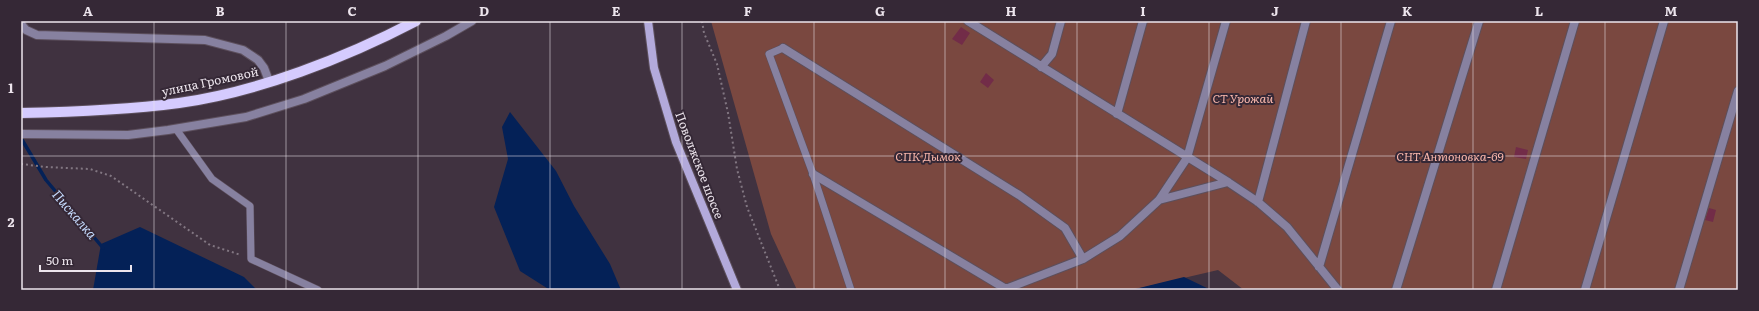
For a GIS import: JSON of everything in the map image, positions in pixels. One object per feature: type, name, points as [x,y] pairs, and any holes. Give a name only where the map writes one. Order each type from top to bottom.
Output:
[{"type":"main road","name":"улица Громовой","points":[[21,113],[113,110],[180,103],[246,89],[312,67],[375,42],[416,21]]},
{"type":"main road","name":"Поволжское шоссе","points":[[648,21],[654,68],[676,142],[737,290]]},
{"type":"street","points":[[21,134],[128,135],[176,129],[246,116],[304,99],[385,66],[446,36],[472,21]]},
{"type":"street","points":[[968,21],[1258,202],[1287,227],[1338,290]]},
{"type":"street","points":[[1041,67],[1052,54],[1061,21]]},
{"type":"street","points":[[1117,114],[1143,21]]},
{"type":"street","points":[[813,174],[1004,289],[1083,259],[1120,236],[1159,200],[1187,158],[1226,21]]},
{"type":"street","points":[[1258,202],[1306,21]]},
{"type":"street","points":[[1319,267],[1391,21]]},
{"type":"street","points":[[1396,290],[1479,21]]},
{"type":"street","points":[[1496,290],[1575,21]]},
{"type":"street","points":[[1585,290],[1664,21]]},
{"type":"street","points":[[21,24],[26,30],[36,35],[206,40],[243,50],[258,60],[264,68],[269,81]]},
{"type":"street","points":[[783,48],[1019,195],[1065,228],[1083,259]]},
{"type":"street","points":[[1679,290],[1738,91]]},
{"type":"street","points":[[1159,200],[1228,182]]},
{"type":"lane","points":[[783,48],[770,54],[813,174],[851,290]]},
{"type":"lane","points":[[176,129],[212,179],[250,206],[251,259],[318,290]]},
{"type":"path","points":[[702,21],[718,71],[728,113],[737,169],[747,207],[780,290]]},
{"type":"path","points":[[21,164],[90,169],[111,176],[210,245],[251,259]]},
{"type":"green space","points":[[711,21],[1738,21],[1738,290],[1244,290],[1218,270],[1132,290],[797,290],[771,234]]},
{"type":"water","points":[[510,112],[556,171],[574,206],[610,264],[621,290],[550,290],[520,271],[494,207],[508,159],[502,127]]},
{"type":"water","points":[[140,227],[244,277],[257,290],[93,290],[101,244]]},
{"type":"water","points":[[1184,277],[1211,290],[1131,290]]},
{"type":"building","points":[[961,27],[970,33],[962,45],[952,39]]},
{"type":"building","points":[[986,73],[994,80],[988,88],[980,82]]},
{"type":"building","points":[[1516,147],[1528,150],[1526,159],[1514,157]]},
{"type":"building","points":[[1709,208],[1716,210],[1713,222],[1705,220]]},
{"type":"waterway","name":"Пискалка","points":[[21,138],[46,180],[103,248]]},
{"type":"park label","name":"СТ Урожай","points":[[1243,98]]},
{"type":"park label","name":"СПК Дымок","points":[[928,156]]},
{"type":"park label","name":"СНТ Антоновка-69","points":[[1450,156]]}]
